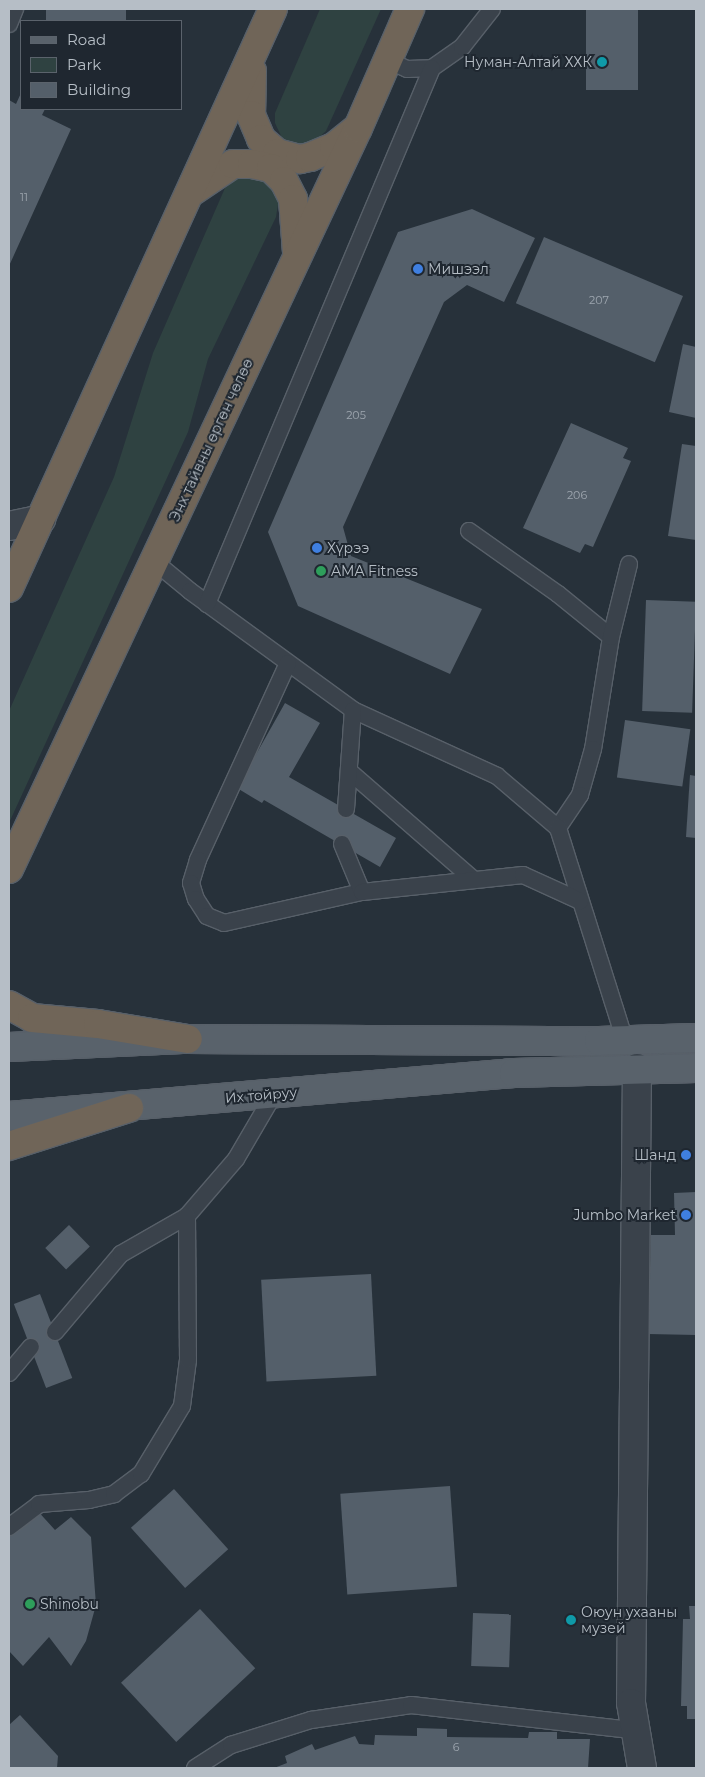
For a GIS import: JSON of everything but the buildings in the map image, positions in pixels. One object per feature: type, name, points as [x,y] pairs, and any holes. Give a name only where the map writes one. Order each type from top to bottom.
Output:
[{"type":"highway","points":[[9,588],[273,9]]},
{"type":"highway","name":"Энх тайвны өргөн чөлөө","points":[[9,869],[358,128],[410,9]]},
{"type":"highway","points":[[256,48],[249,102],[255,128],[268,147],[289,157],[310,157],[334,147],[358,128]]},
{"type":"highway","points":[[190,193],[221,169],[233,164],[242,162],[271,168],[284,181],[293,199],[297,256]]},
{"type":"highway","points":[[9,881],[22,843]]},
{"type":"highway","points":[[9,1005],[32,1018],[98,1024],[188,1039]]},
{"type":"highway","points":[[9,1146],[129,1108]]},
{"type":"main road","points":[[9,1048],[188,1039],[612,1041],[696,1038]]},
{"type":"main road","name":"Их тойруу","points":[[9,1116],[129,1108],[514,1073],[638,1068],[696,1068]]},
{"type":"street","points":[[9,526],[41,519]]},
{"type":"street","points":[[638,1068],[631,1703],[638,1731],[642,1768]]},
{"type":"lane","points":[[9,24],[15,9]]},
{"type":"lane","points":[[387,60],[407,69],[432,68],[462,48],[492,9]]},
{"type":"lane","points":[[207,604],[432,68]]},
{"type":"lane","points":[[469,531],[558,594],[611,637]]},
{"type":"lane","points":[[155,562],[207,604],[353,710],[497,776],[558,828],[580,901],[612,1041]]},
{"type":"lane","points":[[558,828],[580,795],[593,749],[611,637],[629,564]]},
{"type":"lane","points":[[288,663],[198,860],[191,883],[196,899],[207,916],[224,923],[362,892],[523,875],[580,901]]},
{"type":"lane","points":[[346,810],[353,710]]},
{"type":"lane","points":[[349,770],[473,879]]},
{"type":"lane","points":[[342,844],[362,892]]},
{"type":"lane","points":[[55,1332],[122,1254],[188,1216],[236,1159],[274,1094]]},
{"type":"lane","points":[[9,1527],[39,1504],[89,1500],[114,1494],[142,1474],[182,1406],[188,1360],[188,1216]]},
{"type":"lane","points":[[9,1374],[30,1346]]},
{"type":"lane","points":[[196,1768],[231,1745],[311,1720],[411,1705],[638,1731]]},
{"type":"green space","points":[[320,9],[381,9],[326,131],[314,142],[303,146],[282,138],[275,123],[275,113]]},
{"type":"green space","points":[[243,174],[267,179],[279,198],[276,217],[208,359],[188,432],[9,823],[9,711],[114,477],[153,353],[225,188]]},
{"type":"place","name":"Нуман-Алтай ХХК","points":[[602,62]]},
{"type":"place","name":"Мишээл","points":[[418,269]]},
{"type":"place","name":"Хүрээ","points":[[317,548]]},
{"type":"place","name":"AMA Fitness","points":[[321,571]]},
{"type":"place","name":"Шанд","points":[[686,1155]]},
{"type":"place","name":"Jumbo Market","points":[[686,1215]]},
{"type":"place","name":"Shinobu","points":[[30,1604]]},
{"type":"place","name":"Оюун ухааны музей","points":[[571,1620]]}]
